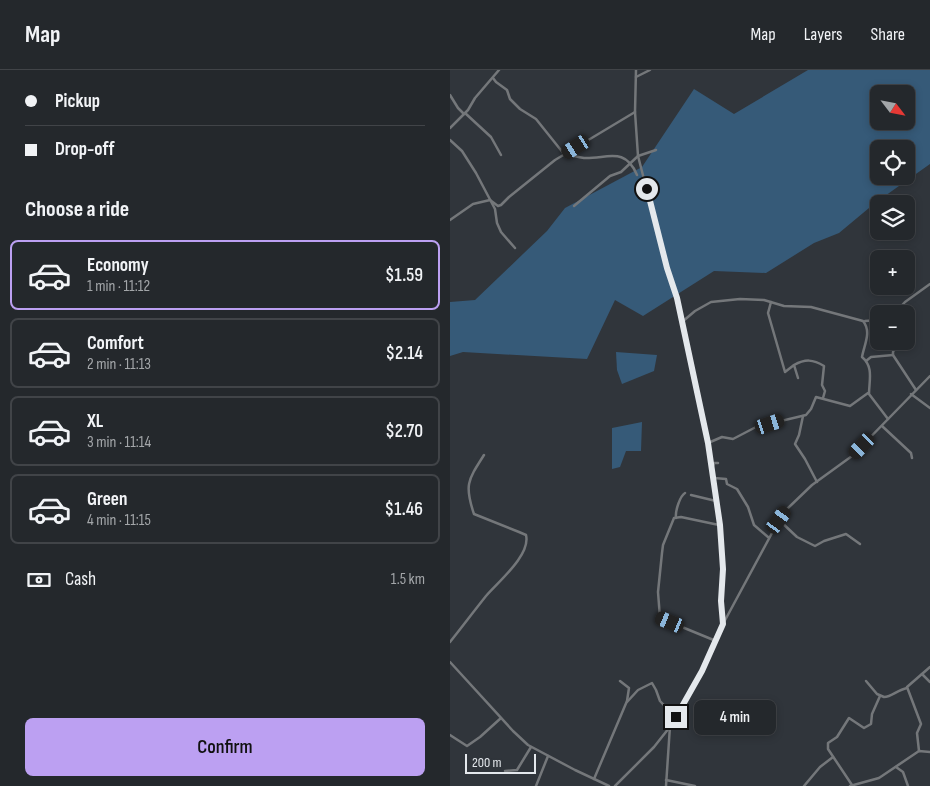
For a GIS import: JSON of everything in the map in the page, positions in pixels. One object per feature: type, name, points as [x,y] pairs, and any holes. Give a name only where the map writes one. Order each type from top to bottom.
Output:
[{"type":"street","points":[[450,128],[499,70]]},
{"type":"street","points":[[636,70],[638,156],[682,322],[714,478],[723,569],[721,601],[723,624]]},
{"type":"street","points":[[636,77],[650,70]]},
{"type":"street","points":[[493,78],[507,90],[510,99],[520,109],[536,119],[564,154],[583,158],[613,154],[623,157],[638,175]]},
{"type":"street","points":[[450,95],[458,108],[491,137],[501,155]]},
{"type":"street","points":[[450,220],[473,204],[490,200],[497,205],[501,205],[564,154],[636,112]]},
{"type":"street","points":[[450,140],[462,151],[488,193],[495,209],[497,223],[501,232],[515,248]]},
{"type":"street","points":[[574,206],[610,176],[620,172],[638,156],[656,150]]},
{"type":"street","points":[[902,305],[930,284]]},
{"type":"street","points":[[682,322],[704,305],[718,300],[764,300],[784,306],[811,307],[865,322],[870,321]]},
{"type":"street","points":[[771,302],[768,313],[785,372],[794,364],[808,359],[824,366],[822,385],[825,391],[823,398]]},
{"type":"street","points":[[708,443],[722,437],[734,439],[756,426],[803,416],[811,409],[816,397],[850,406],[868,393],[871,376],[866,361],[862,356],[867,340],[865,322]]},
{"type":"street","points":[[894,350],[893,355],[916,390]]},
{"type":"street","points":[[866,361],[871,357],[893,355]]},
{"type":"street","points":[[794,364],[798,378]]},
{"type":"street","points":[[615,786],[654,747],[691,693],[723,624],[768,537],[786,510],[817,482],[852,456],[930,376]]},
{"type":"street","points":[[868,393],[888,419]]},
{"type":"street","points":[[911,394],[930,408]]},
{"type":"street","points":[[803,416],[800,435],[795,444],[817,482]]},
{"type":"street","points":[[882,426],[911,453],[912,458]]},
{"type":"street","points":[[450,642],[487,595],[515,564],[526,540],[526,535],[476,515],[474,512],[467,487],[484,455]]},
{"type":"street","points":[[712,467],[714,463],[718,463]]},
{"type":"street","points":[[714,478],[726,479],[727,484],[737,489],[748,507],[754,524],[768,537]]},
{"type":"street","points":[[677,518],[675,517],[676,513],[682,495],[685,493]]},
{"type":"street","points":[[690,495],[716,501]]},
{"type":"street","points":[[716,640],[659,617],[658,592],[663,545],[673,520],[681,518],[720,525]]},
{"type":"street","points":[[779,520],[797,537],[815,546],[846,534],[860,544]]},
{"type":"street","points":[[450,662],[513,732],[531,747],[609,786]]},
{"type":"street","points":[[866,680],[880,696],[887,697],[898,690],[907,688],[930,667]]},
{"type":"street","points":[[922,674],[930,682]]},
{"type":"street","points":[[594,779],[625,704],[629,688],[620,681]]},
{"type":"street","points":[[625,704],[638,690],[652,683],[660,701],[676,717]]},
{"type":"street","points":[[907,688],[921,724],[918,733],[919,750]]},
{"type":"street","points":[[880,696],[872,714],[871,724],[864,728],[849,718],[838,737],[828,742],[828,749],[851,786],[879,778],[919,750],[930,752]]},
{"type":"street","points":[[450,734],[467,746],[501,718]]},
{"type":"street","points":[[666,786],[670,726]]},
{"type":"street","points":[[505,771],[516,772],[531,747]]},
{"type":"street","points":[[536,786],[548,756]]},
{"type":"street","points":[[804,786],[820,767],[833,757]]},
{"type":"street","points":[[896,766],[902,772],[908,786]]},
{"type":"street","points":[[666,780],[695,786]]},
{"type":"shaded area","points":[[808,70],[930,70],[930,164],[915,175],[915,140],[870,140],[870,185],[900,185],[886,195],[870,195],[870,207],[839,233],[814,243],[766,273],[714,271],[643,316],[615,300],[587,359],[463,352],[450,356],[450,302],[475,300],[547,231],[565,208],[642,167],[694,89],[734,114]]},
{"type":"shaded area","points":[[616,352],[657,355],[654,371],[622,384],[617,370]]},
{"type":"shaded area","points":[[642,422],[641,451],[626,451],[620,467],[612,469],[612,428]]},
{"type":"route","points":[[647,189],[667,268],[677,298],[708,443],[720,525],[723,569],[721,594],[723,624],[691,693],[676,717]]}]
